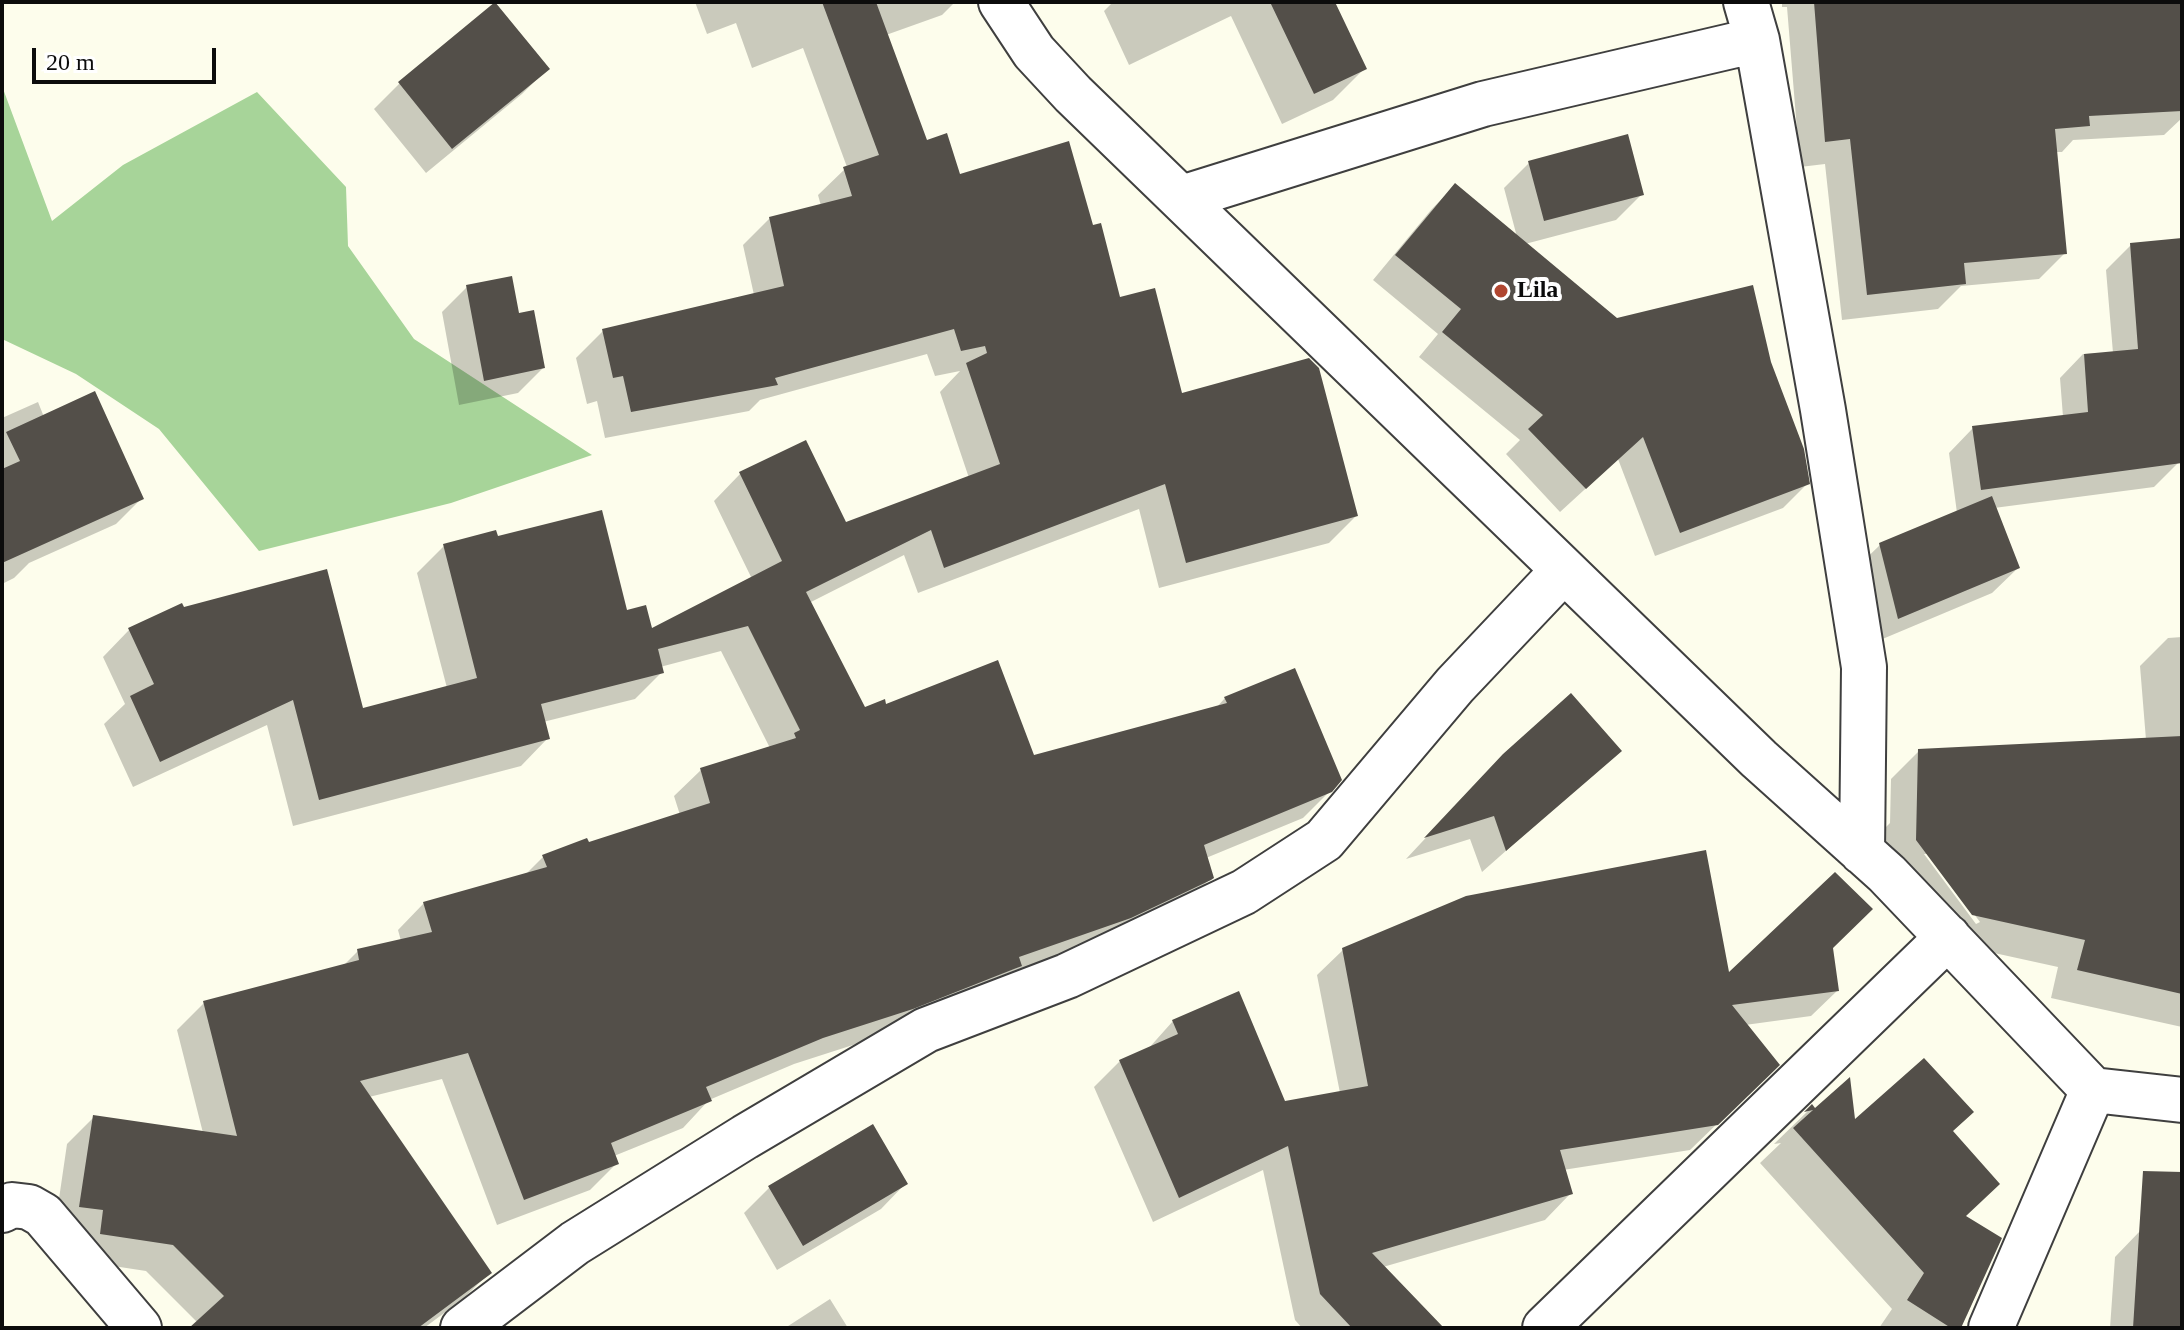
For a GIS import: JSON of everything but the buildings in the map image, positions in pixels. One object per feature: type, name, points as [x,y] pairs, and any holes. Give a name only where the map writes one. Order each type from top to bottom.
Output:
[{"type":"street","points":[[1001,2],[1034,52],[1054,73],[1563,571],[1759,759],[1862,852],[1948,937],[2093,1090],[2182,1100]]},
{"type":"street","points":[[1182,198],[1752,21],[1823,410],[1864,667],[1862,852]]},
{"type":"street","points":[[463,1328],[589,1235],[745,1137],[926,1030],[1067,976],[1244,892],[1324,840],[1455,685],[1563,571]]},
{"type":"street","points":[[1545,1328],[1948,937]]},
{"type":"street","points":[[1991,1328],[2093,1090]]},
{"type":"street","points":[[2,1210],[12,1205],[29,1207],[43,1215],[139,1328]]},
{"type":"green space","points":[[2,86],[52,221],[123,165],[257,92],[346,187],[348,246],[414,339],[592,455],[451,503],[259,551],[159,429],[76,374],[2,339]]},
{"type":"place","name":"Lila","points":[[1501,291]]}]
